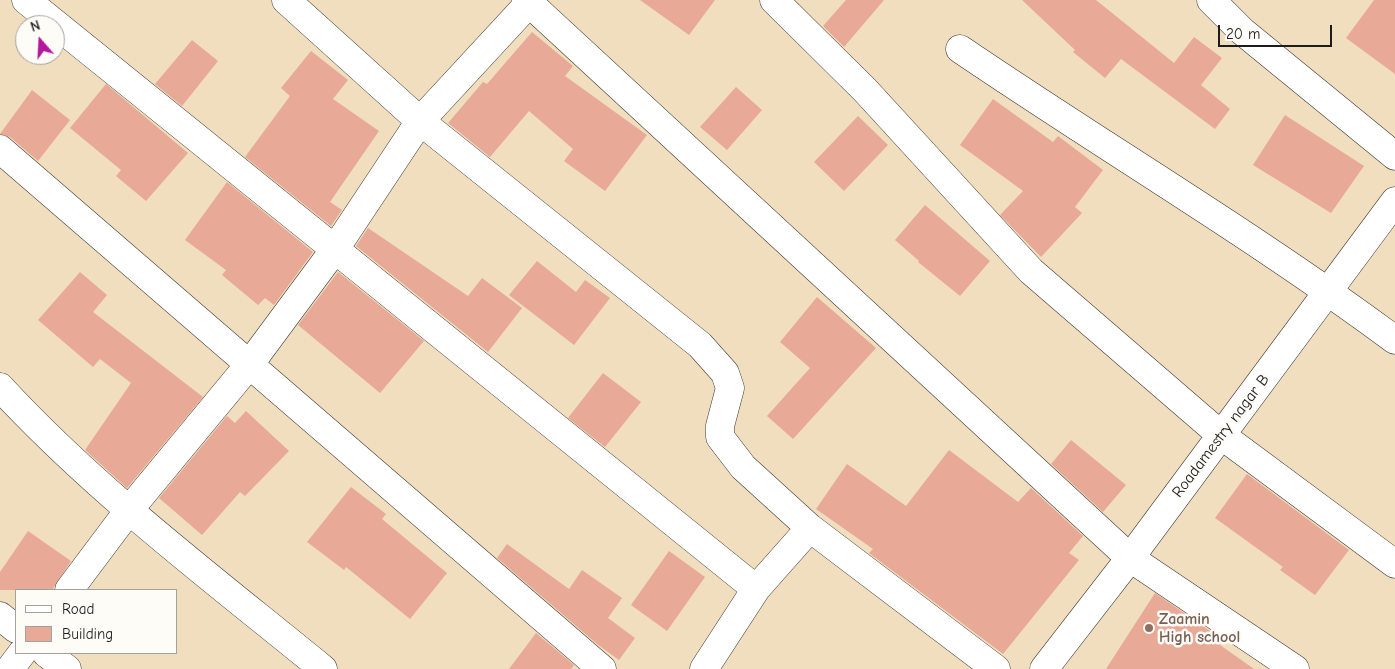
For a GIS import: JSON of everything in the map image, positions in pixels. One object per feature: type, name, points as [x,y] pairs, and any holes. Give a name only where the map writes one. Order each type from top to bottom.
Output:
[{"type":"street","points":[[26,0],[756,589]]},
{"type":"street","points":[[286,0],[420,121],[700,345],[724,373],[730,388],[720,426],[720,437],[743,467],[810,528],[996,669]]},
{"type":"street","points":[[774,0],[865,90],[1031,271],[1221,434],[1395,564]]},
{"type":"street","points":[[1211,0],[1242,31],[1395,156]]},
{"type":"street","points":[[70,589],[129,510],[249,365],[335,250],[420,121],[529,1],[1130,558],[1295,669]]},
{"type":"street","points":[[960,49],[1065,121],[1330,292],[1395,340]]},
{"type":"street","points":[[0,149],[602,669]]},
{"type":"street","name":"Roadamestry nagar B","points":[[1044,669],[1330,292],[1395,201]]},
{"type":"street","points":[[0,387],[30,420],[129,510],[323,669]]},
{"type":"street","points":[[706,668],[756,589],[810,528]]},
{"type":"street","points":[[0,616],[15,628]]},
{"type":"street","points":[[10,669],[21,654]]},
{"type":"street","points":[[47,654],[67,669]]},
{"type":"building","points":[[640,0],[715,0],[689,35]]},
{"type":"building","points":[[846,0],[884,0],[844,47],[823,26]]},
{"type":"building","points":[[1022,0],[1096,0],[1174,63],[1194,37],[1222,58],[1201,85],[1230,109],[1215,129],[1121,59],[1105,78],[1073,52],[1075,50]]},
{"type":"building","points":[[1374,0],[1395,0],[1395,74],[1346,38]]},
{"type":"building","points":[[532,32],[573,66],[565,76],[647,135],[605,191],[564,161],[573,149],[529,111],[490,157],[448,123],[483,82],[487,84]]},
{"type":"building","points":[[192,40],[218,61],[182,106],[155,84]]},
{"type":"building","points":[[311,51],[348,80],[333,99],[379,131],[330,202],[342,210],[331,226],[245,157],[290,96],[281,88]]},
{"type":"building","points":[[106,84],[188,153],[146,201],[116,176],[121,170],[70,128]]},
{"type":"building","points":[[736,87],[762,110],[727,150],[700,127]]},
{"type":"building","points":[[32,90],[70,120],[38,161],[10,137],[0,134]]},
{"type":"building","points":[[993,99],[1053,142],[1058,136],[1103,170],[1075,207],[1082,213],[1041,257],[1000,215],[1023,191],[960,145]]},
{"type":"building","points":[[1285,115],[1364,166],[1331,213],[1253,165]]},
{"type":"building","points":[[858,116],[888,145],[844,191],[814,162]]},
{"type":"building","points":[[227,182],[313,252],[274,305],[265,298],[258,305],[222,275],[226,270],[185,240]]},
{"type":"building","points":[[925,205],[990,261],[960,296],[918,262],[895,240]]},
{"type":"building","points":[[368,228],[468,296],[482,278],[522,308],[488,352],[356,246]]},
{"type":"building","points":[[537,261],[576,292],[585,280],[610,298],[574,345],[509,295]]},
{"type":"building","points":[[80,272],[107,295],[93,312],[203,397],[127,488],[85,450],[131,383],[100,359],[93,367],[38,320]]},
{"type":"building","points":[[338,272],[424,341],[380,393],[298,325]]},
{"type":"building","points":[[817,297],[876,348],[793,439],[767,416],[810,368],[780,342]]},
{"type":"building","points":[[603,373],[641,402],[605,447],[568,418]]},
{"type":"building","points":[[246,411],[289,451],[245,496],[240,492],[202,535],[159,498],[227,416],[235,423]]},
{"type":"building","points":[[1071,440],[1126,485],[1103,512],[1051,464]]},
{"type":"building","points":[[949,450],[1018,502],[1031,488],[1083,536],[1069,553],[1079,560],[1003,654],[869,553],[873,549],[816,509],[847,464],[906,506]]},
{"type":"building","points":[[1247,474],[1349,550],[1315,595],[1280,570],[1283,567],[1215,518]]},
{"type":"building","points":[[351,487],[386,514],[382,519],[447,573],[410,619],[346,567],[344,570],[307,542]]},
{"type":"building","points":[[28,531],[71,561],[53,589],[0,590],[0,572]]},
{"type":"building","points":[[507,544],[569,589],[582,570],[622,598],[608,618],[635,638],[619,660],[597,644],[497,558]]},
{"type":"building","points":[[669,551],[705,577],[667,631],[631,605]]},
{"type":"building","points":[[1155,593],[1223,640],[1220,645],[1254,669],[1106,669]]},
{"type":"building","points":[[536,633],[574,665],[571,669],[509,669]]},
{"type":"place","name":"Zaamin High school","points":[[1149,628]]}]
